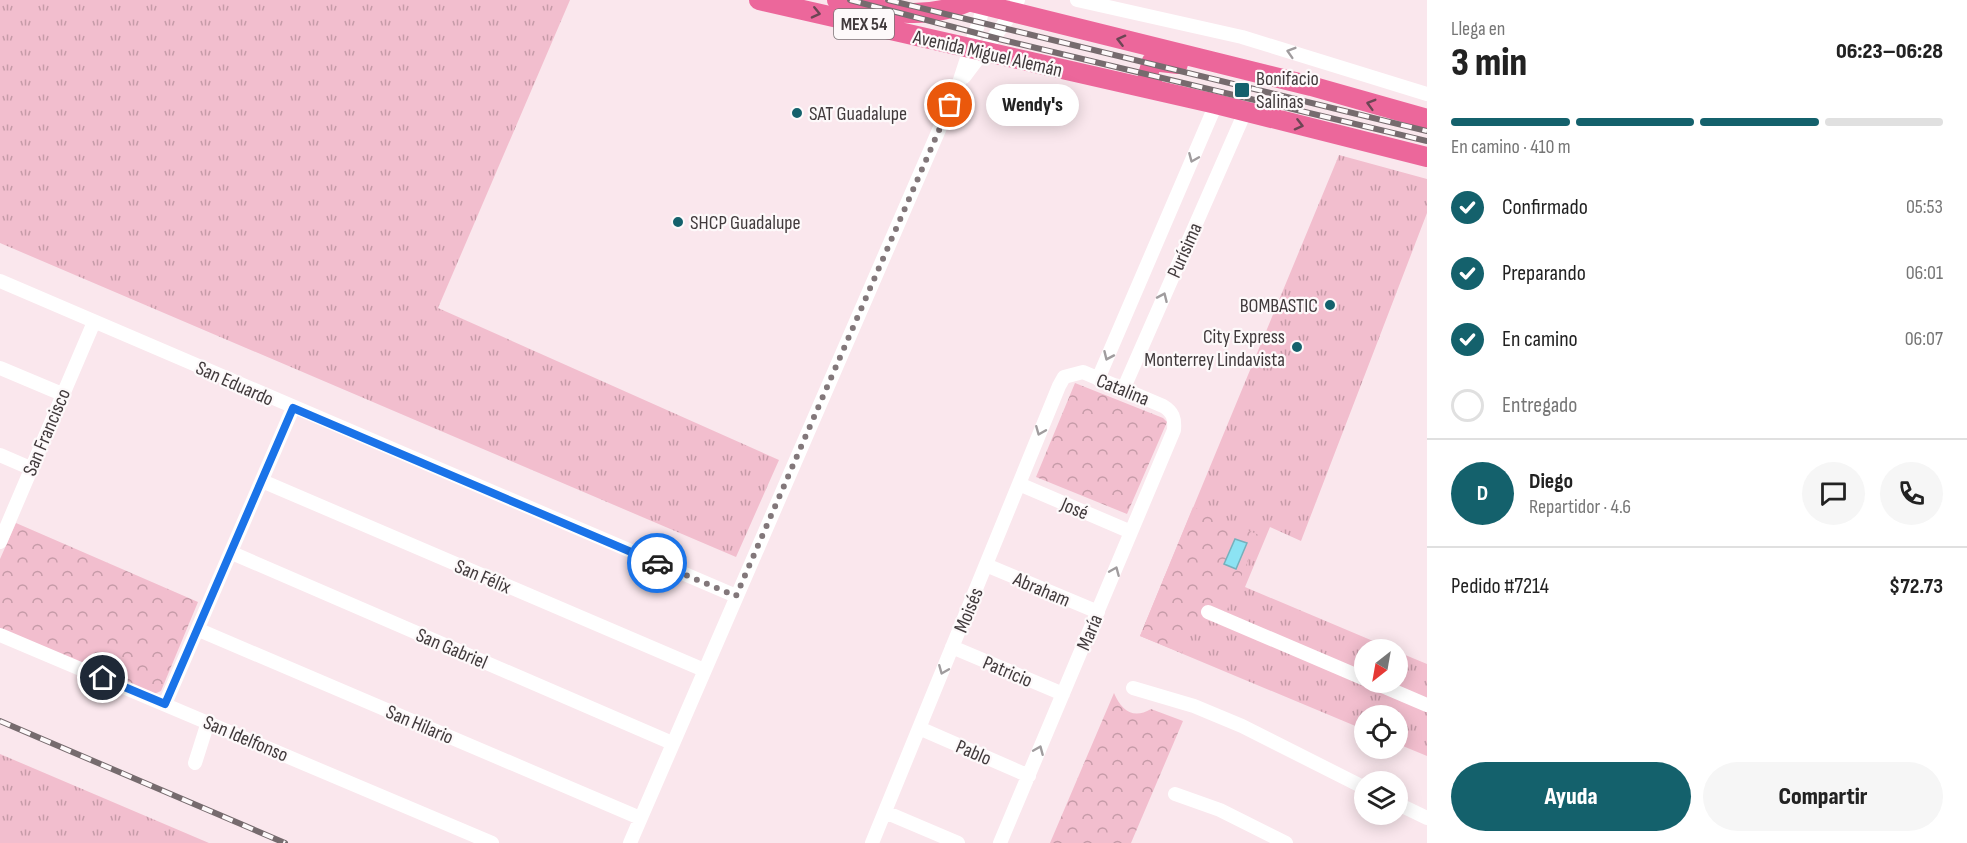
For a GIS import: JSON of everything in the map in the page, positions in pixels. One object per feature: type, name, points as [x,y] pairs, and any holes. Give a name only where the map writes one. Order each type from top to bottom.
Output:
[{"type":"highway","name":"Avenida Miguel Alemán","points":[[759,0],[1216,104],[1427,158]]},
{"type":"highway","points":[[837,0],[885,12],[917,14],[981,2]]},
{"type":"highway","points":[[873,26],[885,27],[896,21],[902,10],[903,0]]},
{"type":"highway","points":[[964,0],[1015,7],[1427,119]]},
{"type":"highway","points":[[1155,90],[1148,75],[1150,65],[1156,60],[1311,86]]},
{"type":"street","points":[[1077,0],[1242,37],[1427,94]]},
{"type":"street","points":[[975,50],[981,2]]},
{"type":"street","points":[[630,843],[958,86],[975,50],[1015,7]]},
{"type":"street","name":"Purísima","points":[[1098,379],[1216,104]]},
{"type":"street","name":"Purísima","points":[[1124,390],[1245,112]]},
{"type":"street","name":"San Eduardo","points":[[0,281],[736,596]]},
{"type":"street","name":"San Francisco","points":[[0,542],[94,322]]},
{"type":"street","points":[[1120,330],[1145,339]]},
{"type":"street","points":[[0,368],[62,394]]},
{"type":"street","name":"Catalina","points":[[1064,377],[1083,372],[1163,406],[1171,411],[1175,420]]},
{"type":"street","name":"Moisés","points":[[872,843],[1064,377]]},
{"type":"street","points":[[165,704],[199,630],[293,408]]},
{"type":"street","name":"María","points":[[1000,843],[1174,430],[1175,420]]},
{"type":"street","points":[[0,455],[30,468]]},
{"type":"street","name":"San Félix","points":[[262,481],[704,670]]},
{"type":"street","name":"José","points":[[1019,484],[1131,532]]},
{"type":"street","name":"San Gabriel","points":[[232,553],[672,743]]},
{"type":"street","name":"Abraham","points":[[986,565],[1098,612]]},
{"type":"street","points":[[1208,612],[1354,674]]},
{"type":"street","name":"San Hilario","points":[[199,630],[640,818]]},
{"type":"street","name":"San Idelfonso","points":[[0,635],[492,843]]},
{"type":"street","name":"Patricio","points":[[952,647],[1063,694]]},
{"type":"street","points":[[1133,688],[1194,706],[1242,726],[1354,782]]},
{"type":"street","points":[[1399,693],[1427,705]]},
{"type":"street","points":[[195,763],[208,722]]},
{"type":"street","name":"Pablo","points":[[919,728],[1029,776]]},
{"type":"street","points":[[1175,794],[1220,810],[1286,843]]},
{"type":"street","points":[[1408,809],[1427,818]]},
{"type":"street","points":[[885,812],[958,843]]},
{"type":"green space","points":[[0,0],[570,0],[438,308],[779,460],[736,557],[0,243]]},
{"type":"green space","points":[[1339,155],[1427,179],[1427,213],[1301,541],[1270,527],[1245,587],[1368,639],[1354,639],[1354,693],[1408,693],[1408,656],[1427,664],[1427,756],[1408,748],[1408,705],[1354,705],[1354,725],[1140,636]]},
{"type":"green space","points":[[1075,383],[1163,418],[1167,422],[1127,514],[1036,477]]},
{"type":"green space","points":[[1193,507],[1259,535],[1226,612],[1208,612],[1198,616],[1182,653],[1140,636]]},
{"type":"green space","points":[[16,523],[198,602],[161,691],[154,694],[0,629],[0,559]]},
{"type":"green space","points":[[1114,693],[1128,712],[1139,714],[1151,709],[1183,721],[1131,843],[1050,843]]},
{"type":"green space","points":[[0,754],[209,843],[0,843]]},
{"type":"water","points":[[1235,539],[1247,543],[1236,569],[1224,564]]},
{"type":"railway","points":[[850,0],[1003,40],[1427,141]]},
{"type":"railway","points":[[888,0],[1427,131]]},
{"type":"railway","points":[[0,721],[285,843]]},
{"type":"way so far","points":[[657,563],[736,596],[950,105]]},
{"type":"place","name":"Bonifacio Salinas","points":[[1242,90]]},
{"type":"place","name":"Wendy's","points":[[950,105]]},
{"type":"place","name":"SAT Guadalupe","points":[[797,113]]},
{"type":"place","name":"SHCP Guadalupe","points":[[678,222]]},
{"type":"place","name":"BOMBASTIC","points":[[1330,305]]},
{"type":"place","name":"City Express Monterrey Lindavista","points":[[1297,347]]},
{"type":"route","points":[[103,678],[165,704],[199,630],[293,408],[657,563]]}]
